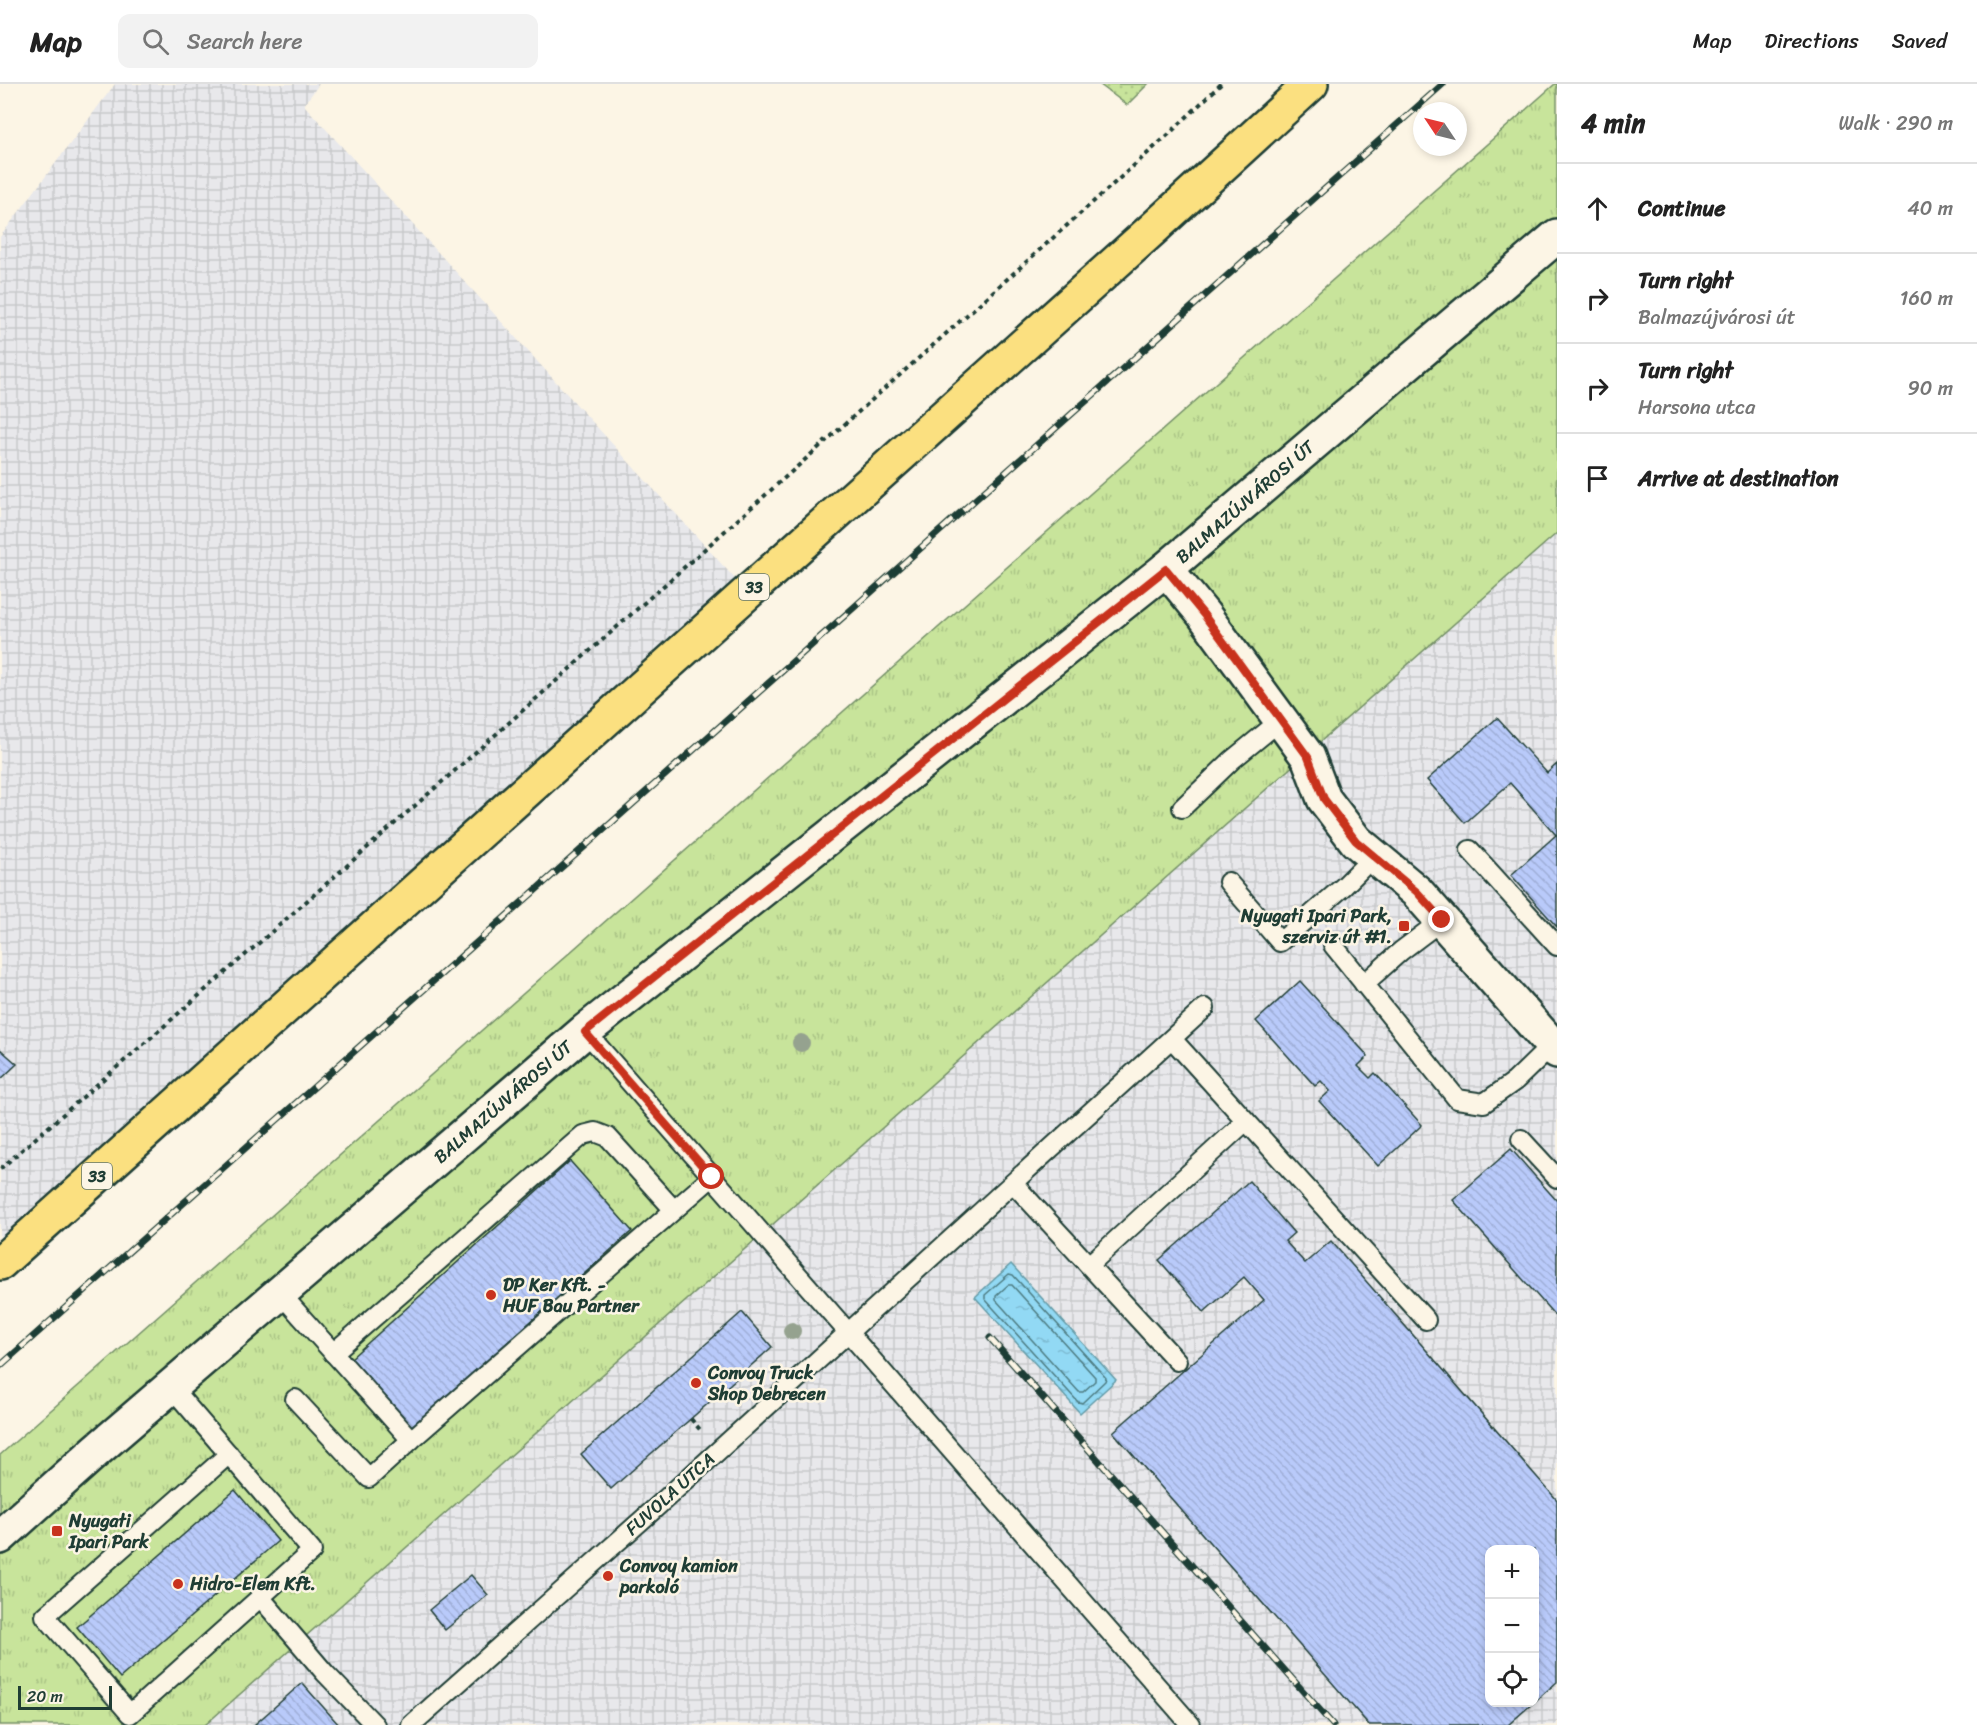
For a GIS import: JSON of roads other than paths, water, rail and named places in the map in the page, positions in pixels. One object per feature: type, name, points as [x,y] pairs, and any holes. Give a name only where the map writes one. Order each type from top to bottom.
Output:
[{"type":"main road","name":"33","points":[[0,1263],[1154,228],[1311,84]]},
{"type":"street","name":"BALMAZÚJVÁROSI ÚT","points":[[0,1537],[97,1450],[585,1032],[1166,569],[1557,236]]},
{"type":"street","points":[[1166,569],[1204,615],[1308,757],[1324,799],[1356,841],[1417,892],[1555,1048]]},
{"type":"lane","points":[[1182,808],[1232,760],[1281,720]]},
{"type":"lane","points":[[1470,850],[1557,946]]},
{"type":"lane","points":[[1228,882],[1281,942],[1374,856]]},
{"type":"lane","points":[[1364,984],[1442,920]]},
{"type":"lane","points":[[1333,945],[1457,1099],[1484,1103],[1555,1048]]},
{"type":"lane","name":"FUVOLA UTCA","points":[[411,1725],[848,1333],[1205,1008]]},
{"type":"lane","points":[[585,1032],[1191,1725]]},
{"type":"lane","points":[[1172,1039],[1426,1320]]},
{"type":"lane","points":[[1089,1265],[1246,1121]]},
{"type":"lane","points":[[333,1353],[583,1135],[595,1132],[608,1137],[674,1210]]},
{"type":"lane","points":[[1521,1139],[1557,1178]]},
{"type":"lane","points":[[295,1399],[369,1478],[712,1177]]},
{"type":"lane","points":[[1013,1183],[1177,1360]]},
{"type":"lane","points":[[280,1293],[411,1440]]},
{"type":"lane","points":[[171,1387],[229,1454],[312,1551],[130,1714],[45,1616],[229,1454]]},
{"type":"lane","points":[[260,1598],[325,1673],[375,1725]]},
{"type":"water","points":[[1011,1264],[1116,1380],[1080,1413],[975,1297]]},
{"type":"railway","points":[[0,1366],[1443,84]]},
{"type":"railway","points":[[990,1338],[1333,1725]]},
{"type":"place","name":"Nyugati Ipari Park, szerviz út #1.","points":[[1404,926]]},
{"type":"place","name":"DP Ker Kft. - HUF Bau Partner","points":[[491,1295]]},
{"type":"place","name":"Convoy Truck Shop Debrecen","points":[[696,1383]]},
{"type":"place","name":"Nyugati Ipari Park","points":[[57,1531]]},
{"type":"place","name":"Convoy kamion parkoló","points":[[608,1576]]},
{"type":"place","name":"Hidro-Elem Kft.","points":[[178,1584]]}]
